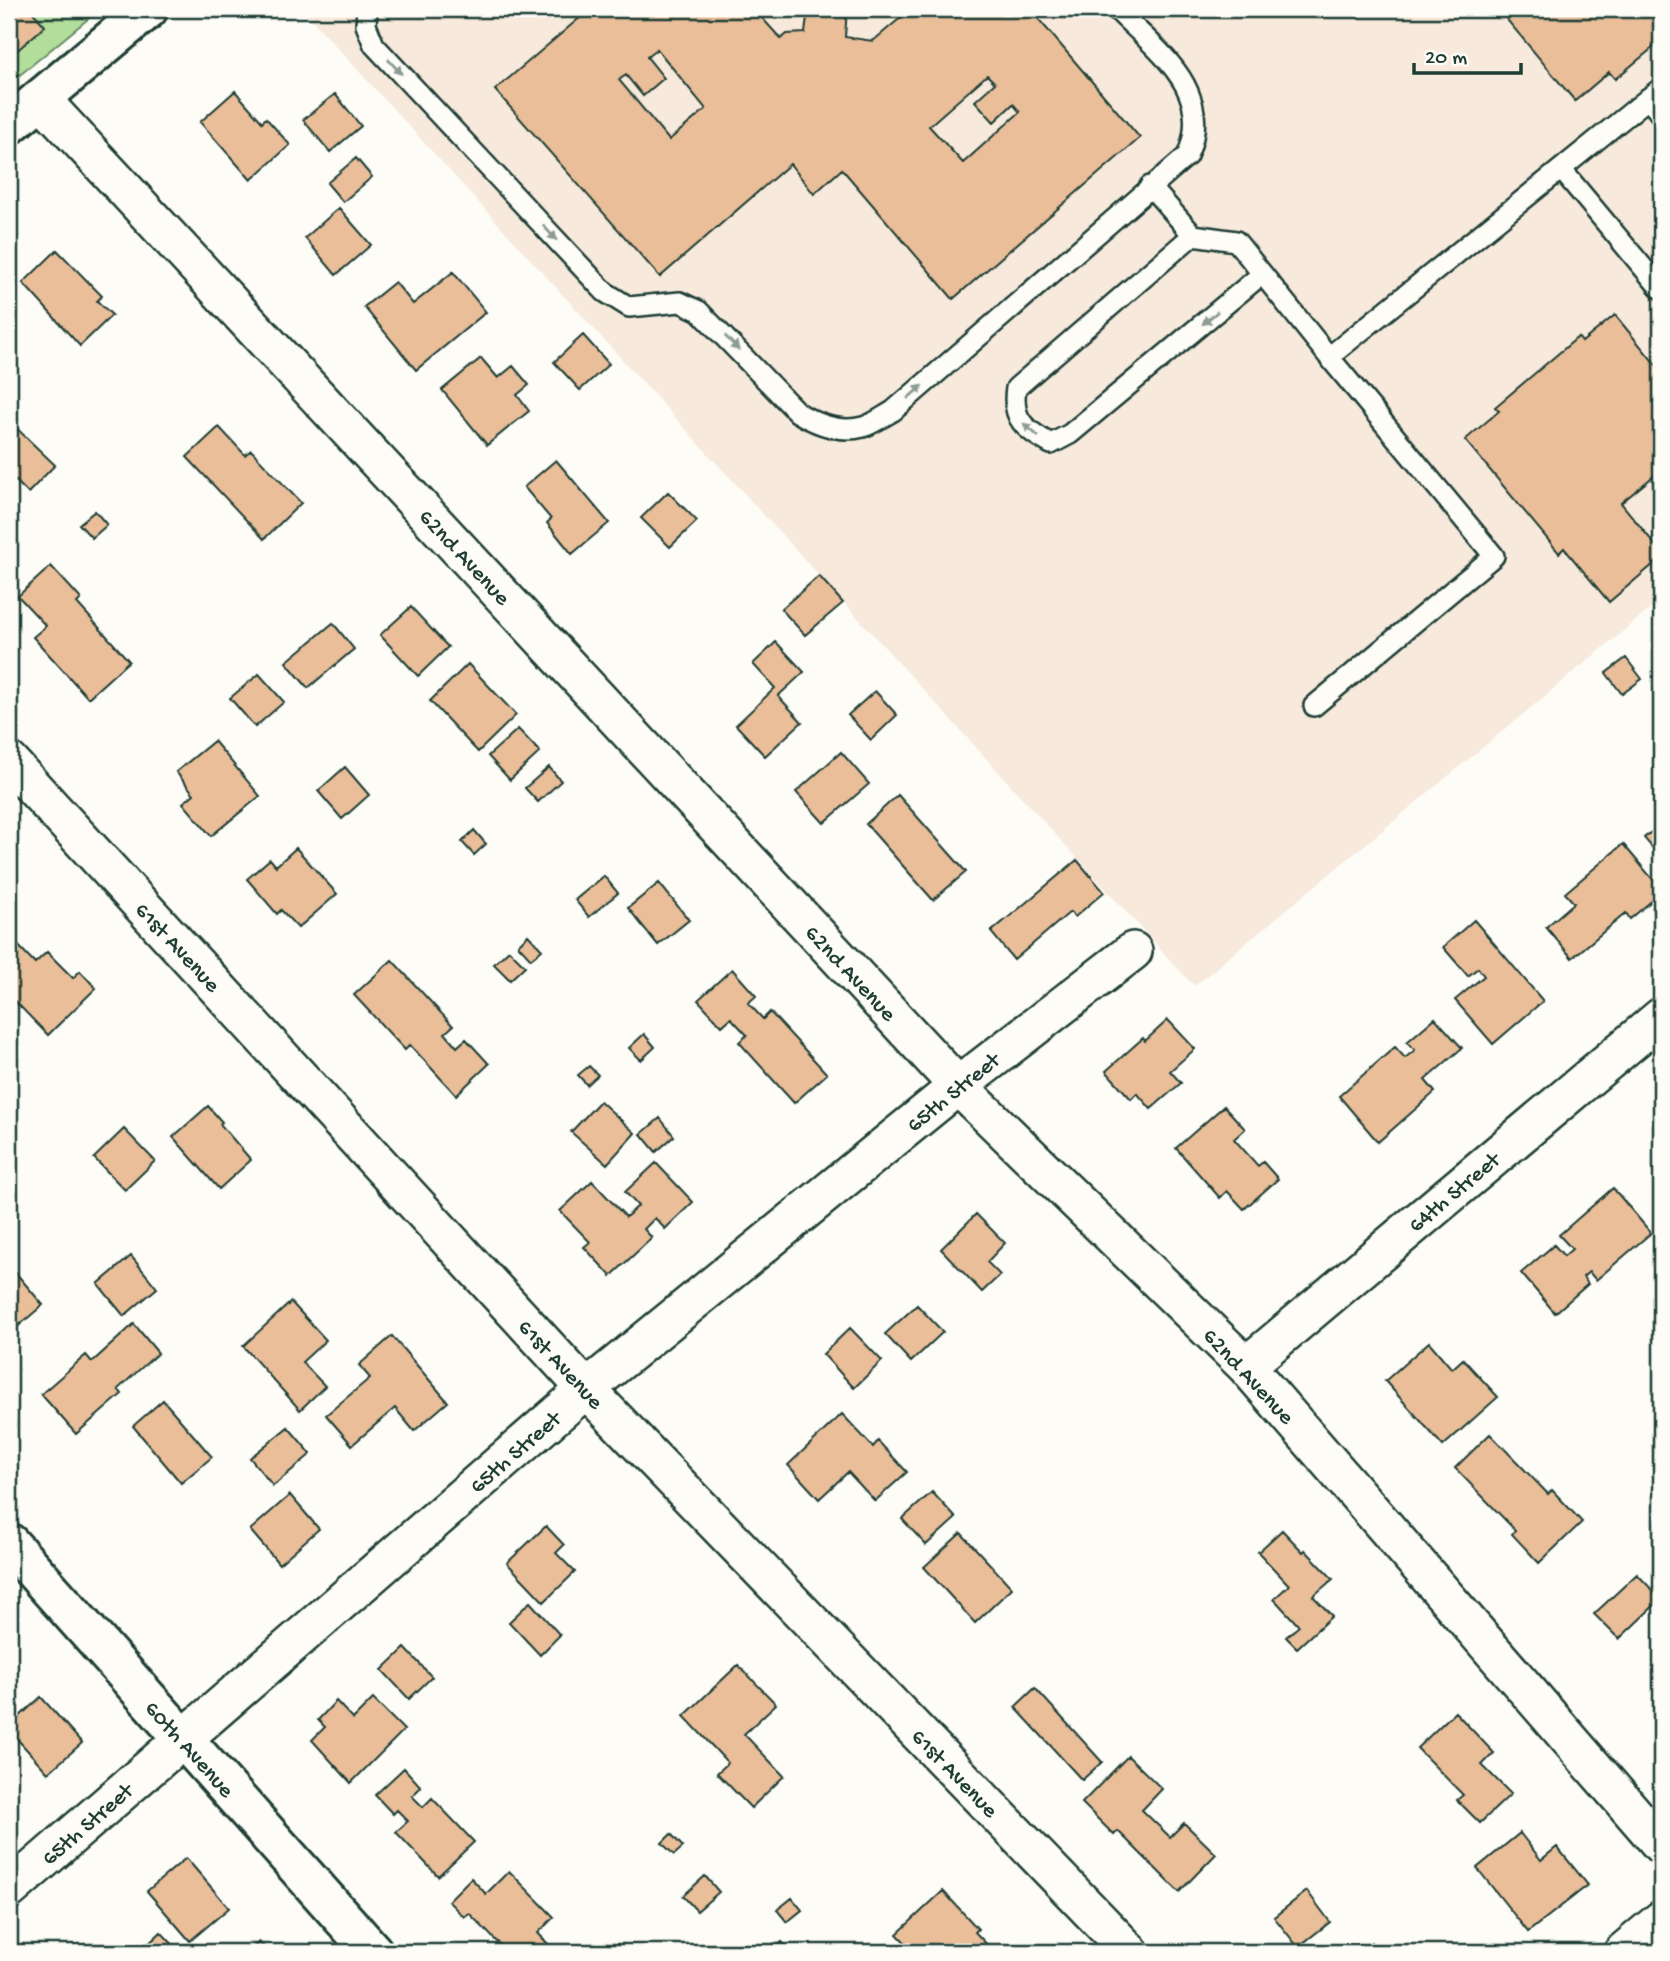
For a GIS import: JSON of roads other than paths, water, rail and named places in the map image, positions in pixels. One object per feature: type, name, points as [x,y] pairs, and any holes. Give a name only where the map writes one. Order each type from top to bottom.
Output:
[{"type":"street","points":[[9,125],[148,9]]},
{"type":"street","name":"62nd Avenue","points":[[40,99],[958,1086],[1246,1366],[1661,1845]]},
{"type":"street","name":"61st Avenue","points":[[9,761],[586,1389],[1130,1952]]},
{"type":"street","name":"65th Street","points":[[9,1890],[586,1389],[958,1086],[1133,951]]},
{"type":"street","name":"64th Street","points":[[1246,1366],[1661,1017]]},
{"type":"street","name":"60th Avenue","points":[[9,1543],[373,1952]]},
{"type":"street","points":[[1623,1952],[1661,1920]]},
{"type":"lane","points":[[367,9],[366,25],[374,45],[605,292],[629,307],[680,302],[699,311],[797,412],[815,423],[830,427],[862,427],[894,411],[1187,156],[1195,138],[1192,97],[1180,75],[1116,9]]},
{"type":"lane","points":[[1329,358],[1655,93],[1661,115]]},
{"type":"lane","points":[[1561,169],[1661,289]]},
{"type":"lane","points":[[1150,186],[1193,235],[1236,241],[1329,358],[1494,556],[1314,706]]},
{"type":"lane","points":[[1193,235],[1016,388],[1013,405],[1026,430],[1051,444],[1070,434],[1262,274]]}]
